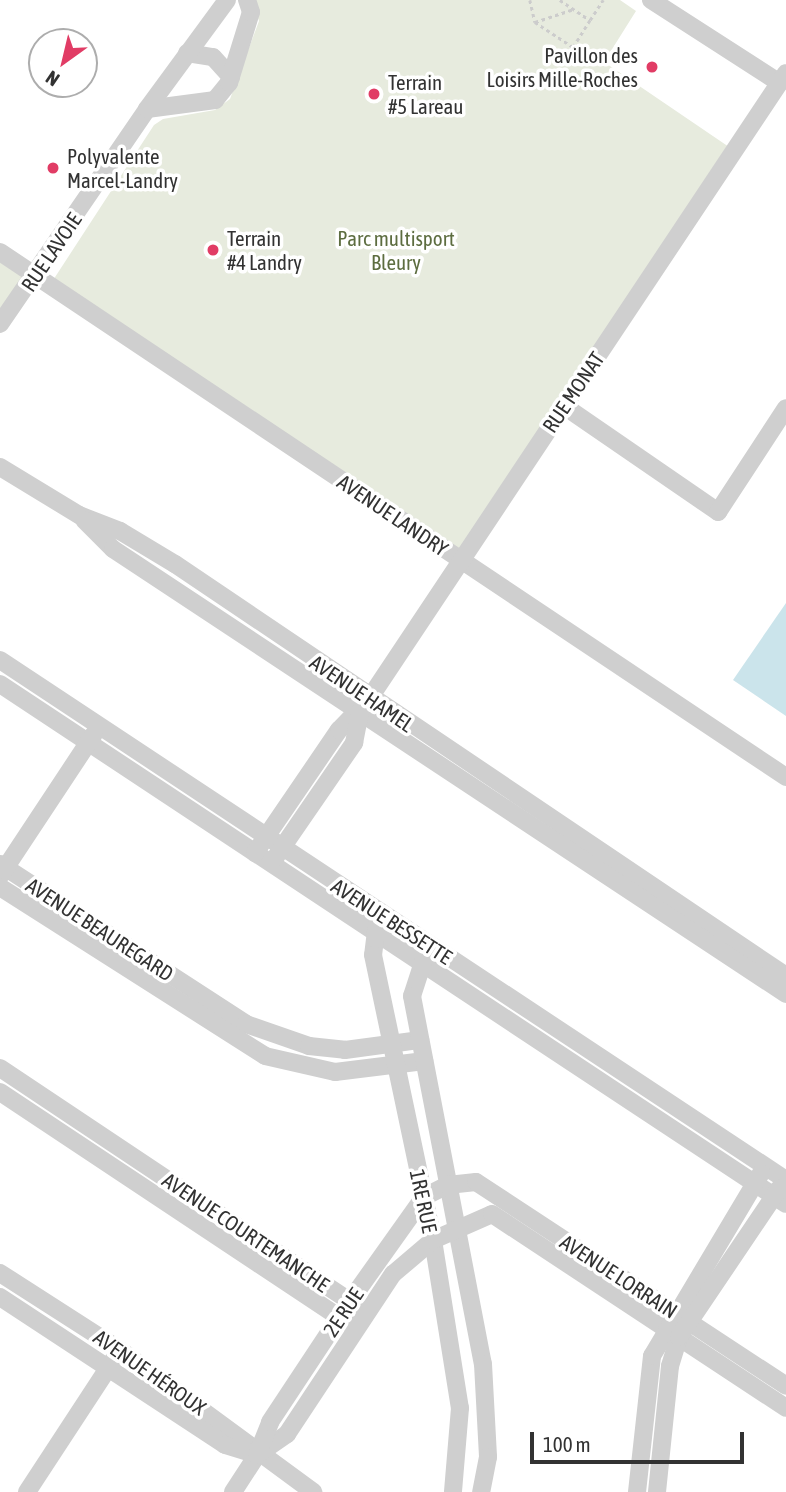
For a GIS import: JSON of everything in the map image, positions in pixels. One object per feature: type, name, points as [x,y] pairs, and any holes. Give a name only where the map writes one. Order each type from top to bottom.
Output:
[{"type":"street","name":"RUE LAVOIE","points":[[0,324],[36,276],[147,109],[227,0]]},
{"type":"street","points":[[147,109],[215,100],[231,77],[251,12],[247,0]]},
{"type":"street","points":[[651,0],[783,78]]},
{"type":"street","points":[[187,53],[213,57],[231,77]]},
{"type":"street","name":"RUE MONAT","points":[[255,853],[339,730],[365,705],[783,78]]},
{"type":"street","name":"AVENUE LANDRY","points":[[0,252],[786,777]]},
{"type":"street","points":[[564,406],[718,512],[786,408]]},
{"type":"street","name":"AVENUE HAMEL","points":[[0,467],[79,515],[120,531],[175,564],[365,705],[637,886],[786,994]]},
{"type":"street","name":"AVENUE BESSETTE","points":[[0,660],[786,1180]]},
{"type":"street","name":"AVENUE BESSETTE","points":[[0,684],[780,1200]]},
{"type":"street","name":"RUE MONAT","points":[[271,864],[354,743],[365,705]]},
{"type":"street","points":[[2,869],[100,725]]},
{"type":"street","name":"AVENUE BEAUREGARD","points":[[2,869],[195,1001],[265,1056],[335,1072],[396,1067],[424,1061]]},
{"type":"street","name":"AVENUE HAMEL","points":[[637,886],[786,976]]},
{"type":"street","name":"AVENUE BEAUREGARD","points":[[0,887],[195,1001],[246,1024],[309,1046],[345,1050],[420,1040]]},
{"type":"street","name":"1RE RUE","points":[[380,913],[374,932],[373,955],[433,1240],[460,1408],[453,1492]]},
{"type":"street","name":"1RE RUE","points":[[429,946],[412,996],[483,1364],[488,1457],[481,1492]]},
{"type":"street","points":[[598,1080],[608,1063]]},
{"type":"street","name":"AVENUE COURTEMANCHE","points":[[0,1068],[368,1314]]},
{"type":"street","name":"AVENUE COURTEMANCHE","points":[[0,1092],[356,1329]]},
{"type":"street","points":[[113,1167],[124,1150]]},
{"type":"street","points":[[657,1492],[677,1324],[754,1183],[766,1167]]},
{"type":"street","points":[[636,1492],[652,1356],[780,1200],[786,1180]]},
{"type":"street","name":"AVENUE LORRAIN","points":[[448,1185],[476,1182],[677,1324],[786,1408]]},
{"type":"street","name":"2E RUE","points":[[233,1492],[257,1455],[270,1422],[350,1301],[424,1197],[448,1185]]},
{"type":"street","name":"AVENUE LORRAIN","points":[[457,1228],[492,1214],[786,1386]]},
{"type":"street","name":"2E RUE","points":[[257,1455],[287,1434],[393,1274],[433,1240],[457,1228]]},
{"type":"street","name":"AVENUE HÉROUX","points":[[0,1273],[120,1350],[237,1433],[257,1455],[313,1492]]},
{"type":"street","name":"AVENUE HÉROUX","points":[[0,1297],[225,1445],[257,1455]]},
{"type":"street","points":[[27,1314],[36,1297]]},
{"type":"street","points":[[27,1492],[120,1350]]},
{"type":"street","points":[[641,1465],[661,1467]]},
{"type":"path","points":[[530,0],[535,22],[573,47],[603,0]]},
{"type":"path","points":[[560,0],[590,20]]},
{"type":"path","points":[[535,22],[573,9]]},
{"type":"green space","name":"Parc multisport Bleury","points":[[252,0],[620,0],[636,11],[604,62],[732,149],[459,562],[46,291],[154,125],[163,119],[215,110],[230,99],[259,21]]},
{"type":"green space","points":[[0,260],[24,276],[0,313]]},
{"type":"water","points":[[786,603],[786,716],[733,680]]},
{"type":"place","name":"Pavillon des Loisirs Mille-Roches","points":[[652,67]]},
{"type":"place","name":"Terrain #5 Lareau","points":[[374,94]]},
{"type":"place","name":"Polyvalente Marcel-Landry","points":[[53,168]]},
{"type":"place","name":"Terrain #4 Landry","points":[[213,250]]}]
